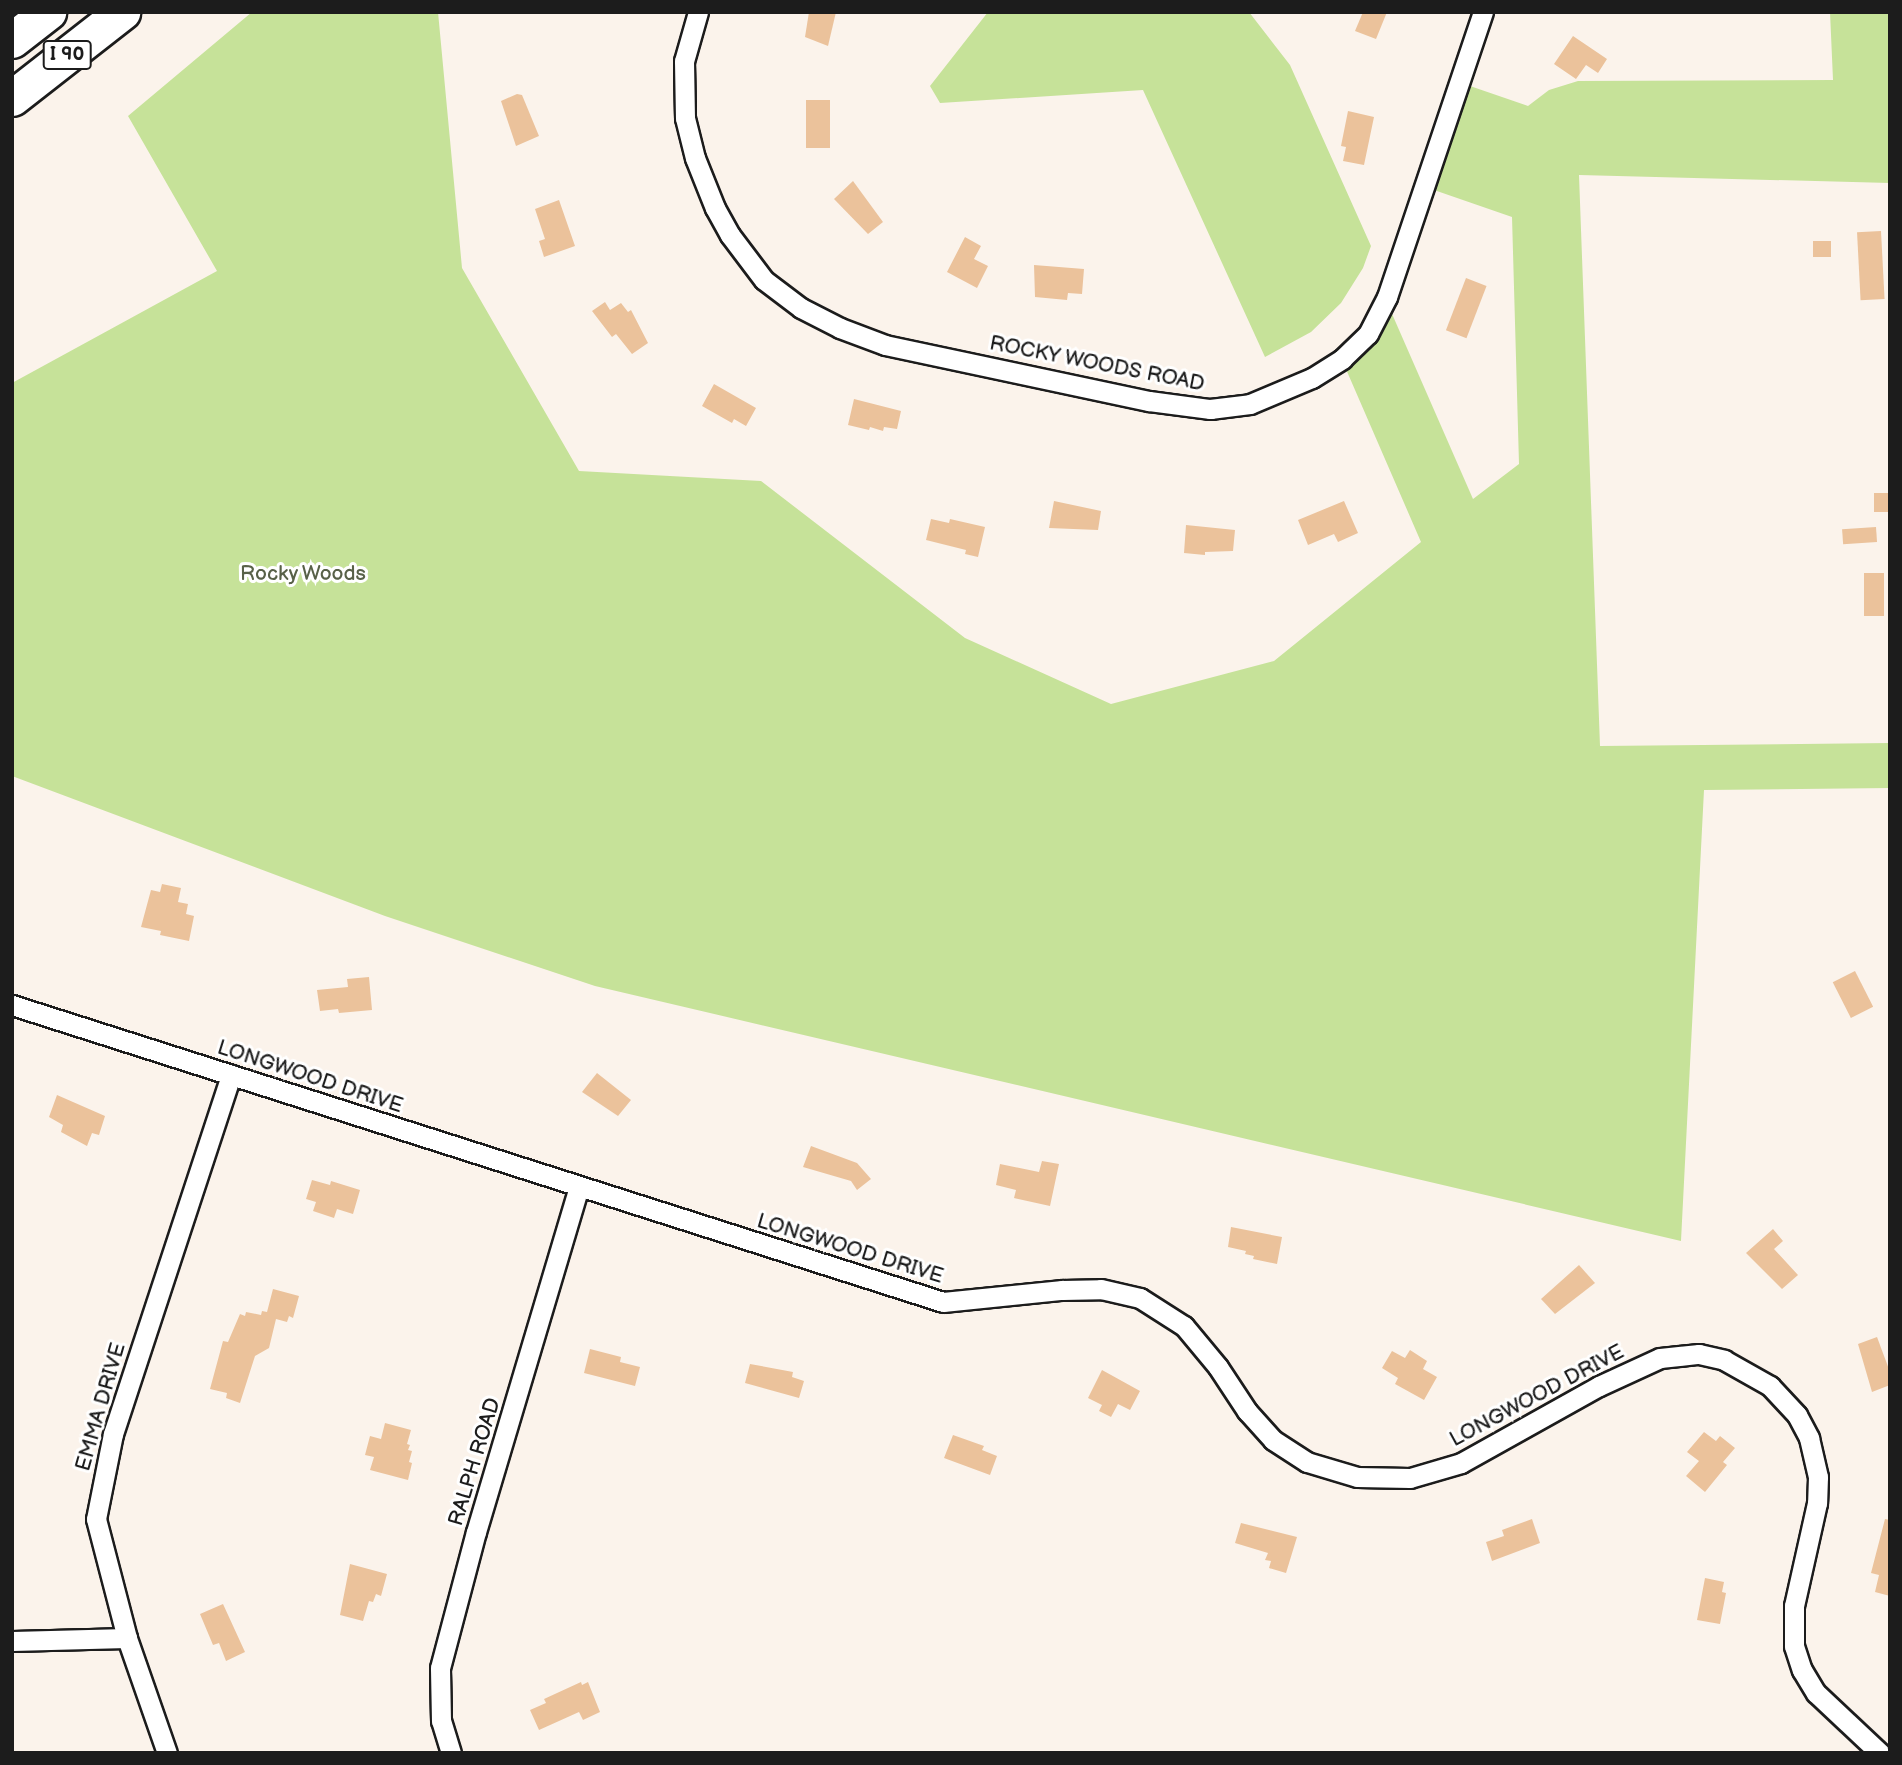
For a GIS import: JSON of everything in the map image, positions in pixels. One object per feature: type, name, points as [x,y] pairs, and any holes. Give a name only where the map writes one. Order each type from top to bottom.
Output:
[{"type":"highway","name":"I 90","points":[[12,40],[48,12]]},
{"type":"highway","name":"I 90","points":[[12,98],[122,12]]},
{"type":"street","name":"ROCKY WOODS ROAD","points":[[698,12],[684,61],[685,118],[695,158],[715,208],[730,235],[764,280],[801,308],[840,328],[886,345],[1149,401],[1210,409],[1250,404],[1312,378],[1342,359],[1368,334],[1387,297],[1483,12]]},
{"type":"street","name":"LONGWOOD DRIVE","points":[[12,1005],[943,1302],[1075,1290],[1114,1291],[1140,1298],[1184,1326],[1218,1367],[1247,1411],[1273,1440],[1307,1462],[1357,1477],[1410,1478],[1461,1463],[1611,1380],[1660,1358],[1699,1354],[1724,1360],[1770,1386],[1797,1415],[1809,1438],[1818,1477],[1817,1503],[1794,1606],[1794,1646],[1802,1670],[1816,1693],[1880,1753]]},
{"type":"street","name":"EMMA DRIVE","points":[[167,1753],[127,1638],[96,1519],[113,1434],[231,1075]]},
{"type":"street","name":"RALPH ROAD","points":[[451,1753],[442,1721],[440,1668],[476,1532],[556,1272],[579,1187]]},
{"type":"street","points":[[12,1641],[127,1638]]},
{"type":"green space","name":"Rocky Woods","points":[[252,12],[438,12],[462,268],[579,471],[761,481],[965,638],[1111,704],[1274,661],[1421,542],[1342,360],[1389,307],[1473,499],[1519,464],[1512,217],[1434,190],[1470,86],[1528,106],[1549,90],[1578,81],[1833,80],[1830,12],[1890,12],[1890,183],[1579,175],[1600,746],[1890,743],[1890,788],[1704,790],[1681,1241],[595,986],[385,916],[12,776],[12,383],[217,271],[128,116]]},
{"type":"green space","points":[[988,12],[1249,12],[1290,65],[1371,246],[1363,268],[1341,303],[1311,332],[1265,357],[1143,90],[940,103],[930,86]]},
{"type":"building","points":[[809,12],[836,12],[828,46],[805,37]]},
{"type":"building","points":[[1363,12],[1387,12],[1376,39],[1355,31]]},
{"type":"building","points":[[1573,36],[1607,59],[1598,73],[1586,65],[1576,79],[1554,64]]},
{"type":"building","points":[[517,94],[522,95],[539,136],[516,146],[501,101]]},
{"type":"building","points":[[806,100],[830,100],[830,148],[806,148]]},
{"type":"building","points":[[1348,111],[1374,117],[1364,165],[1343,161],[1346,147],[1341,146]]},
{"type":"building","points":[[853,181],[883,222],[868,234],[834,199]]},
{"type":"building","points":[[559,200],[575,246],[544,257],[539,241],[545,239],[535,209]]},
{"type":"building","points":[[1881,231],[1885,299],[1861,300],[1857,232]]},
{"type":"building","points":[[965,237],[981,246],[974,259],[988,266],[977,288],[947,272]]},
{"type":"building","points":[[1813,241],[1831,241],[1831,257],[1813,257]]},
{"type":"building","points":[[1034,265],[1084,269],[1082,294],[1068,293],[1067,300],[1035,297]]},
{"type":"building","points":[[1466,278],[1487,286],[1466,338],[1446,330]]},
{"type":"building","points":[[605,302],[610,310],[621,303],[628,312],[631,310],[648,343],[632,354],[616,334],[612,337],[592,311]]},
{"type":"building","points":[[714,384],[756,408],[746,426],[734,419],[732,423],[702,406]]},
{"type":"building","points":[[854,399],[901,411],[897,429],[884,427],[883,431],[870,427],[869,430],[848,425]]},
{"type":"building","points":[[1874,493],[1890,493],[1890,512],[1874,512]]},
{"type":"building","points":[[1054,501],[1101,511],[1098,530],[1049,528]]},
{"type":"building","points":[[1344,501],[1358,533],[1338,542],[1334,534],[1308,545],[1298,520]]},
{"type":"building","points":[[931,519],[949,523],[950,519],[985,527],[978,557],[965,554],[966,550],[926,540]]},
{"type":"building","points":[[1186,525],[1235,530],[1233,551],[1205,552],[1205,555],[1184,553]]},
{"type":"building","points":[[1876,527],[1877,542],[1843,544],[1842,529]]},
{"type":"building","points":[[1864,573],[1884,573],[1884,616],[1864,616]]},
{"type":"building","points":[[162,884],[181,888],[178,902],[188,904],[186,914],[194,916],[189,941],[160,935],[161,931],[141,927],[151,890],[160,892]]},
{"type":"building","points":[[1855,971],[1873,1007],[1851,1018],[1833,982]]},
{"type":"building","points":[[369,977],[372,1010],[339,1013],[338,1009],[320,1011],[317,990],[348,987],[347,979]]},
{"type":"building","points":[[597,1073],[631,1100],[618,1116],[582,1092]]},
{"type":"building","points":[[57,1095],[105,1116],[99,1135],[92,1133],[87,1146],[61,1132],[63,1125],[49,1117]]},
{"type":"building","points":[[811,1146],[857,1163],[871,1179],[857,1190],[851,1181],[803,1167]]},
{"type":"building","points":[[1042,1161],[1059,1164],[1050,1206],[1014,1198],[1016,1190],[996,1185],[1000,1164],[1039,1172]]},
{"type":"building","points":[[312,1180],[330,1185],[331,1181],[360,1190],[353,1214],[337,1209],[334,1218],[313,1211],[316,1202],[306,1199]]},
{"type":"building","points":[[1231,1227],[1282,1237],[1277,1264],[1253,1259],[1254,1256],[1245,1254],[1246,1251],[1228,1247]]},
{"type":"building","points":[[1773,1229],[1783,1241],[1774,1249],[1798,1275],[1782,1289],[1746,1253]]},
{"type":"building","points":[[1579,1265],[1595,1283],[1555,1314],[1541,1299]]},
{"type":"building","points":[[273,1289],[299,1296],[293,1318],[289,1316],[287,1322],[276,1319],[269,1348],[255,1356],[240,1403],[226,1398],[227,1393],[210,1389],[223,1341],[228,1342],[240,1314],[245,1316],[246,1312],[261,1315],[262,1311],[267,1312]]},
{"type":"building","points":[[1877,1337],[1890,1372],[1890,1385],[1872,1392],[1858,1344]]},
{"type":"building","points":[[590,1349],[621,1357],[620,1362],[640,1367],[635,1386],[584,1373]]},
{"type":"building","points":[[1410,1350],[1427,1361],[1423,1369],[1437,1377],[1424,1400],[1395,1384],[1398,1378],[1382,1368],[1392,1351],[1405,1358]]},
{"type":"building","points":[[750,1364],[793,1372],[792,1377],[804,1381],[799,1398],[745,1383]]},
{"type":"building","points":[[1102,1370],[1140,1391],[1130,1410],[1118,1404],[1111,1417],[1099,1411],[1102,1405],[1088,1398]]},
{"type":"building","points":[[385,1423],[411,1430],[407,1444],[410,1445],[408,1450],[412,1451],[408,1480],[370,1470],[374,1457],[365,1455],[370,1436],[381,1439]]},
{"type":"building","points":[[1704,1432],[1716,1441],[1720,1436],[1735,1448],[1723,1462],[1727,1465],[1705,1492],[1686,1476],[1699,1461],[1687,1452]]},
{"type":"building","points":[[953,1435],[984,1446],[982,1450],[997,1456],[990,1475],[944,1458]]},
{"type":"building","points":[[1532,1519],[1540,1543],[1492,1561],[1486,1542],[1504,1536],[1502,1530]]},
{"type":"building","points":[[1885,1519],[1890,1520],[1890,1596],[1875,1592],[1879,1575],[1871,1573]]},
{"type":"building","points":[[1241,1523],[1297,1537],[1286,1573],[1269,1568],[1271,1561],[1265,1560],[1268,1553],[1235,1543]]},
{"type":"building","points":[[350,1564],[387,1574],[381,1596],[376,1594],[373,1602],[369,1601],[363,1621],[340,1615]]},
{"type":"building","points":[[1705,1578],[1724,1582],[1722,1592],[1726,1593],[1720,1624],[1697,1620]]},
{"type":"building","points":[[223,1604],[245,1652],[226,1661],[219,1643],[213,1645],[200,1614]]},
{"type":"building","points":[[581,1682],[582,1685],[588,1682],[600,1712],[583,1720],[579,1712],[539,1730],[530,1710],[546,1703],[544,1699]]}]
